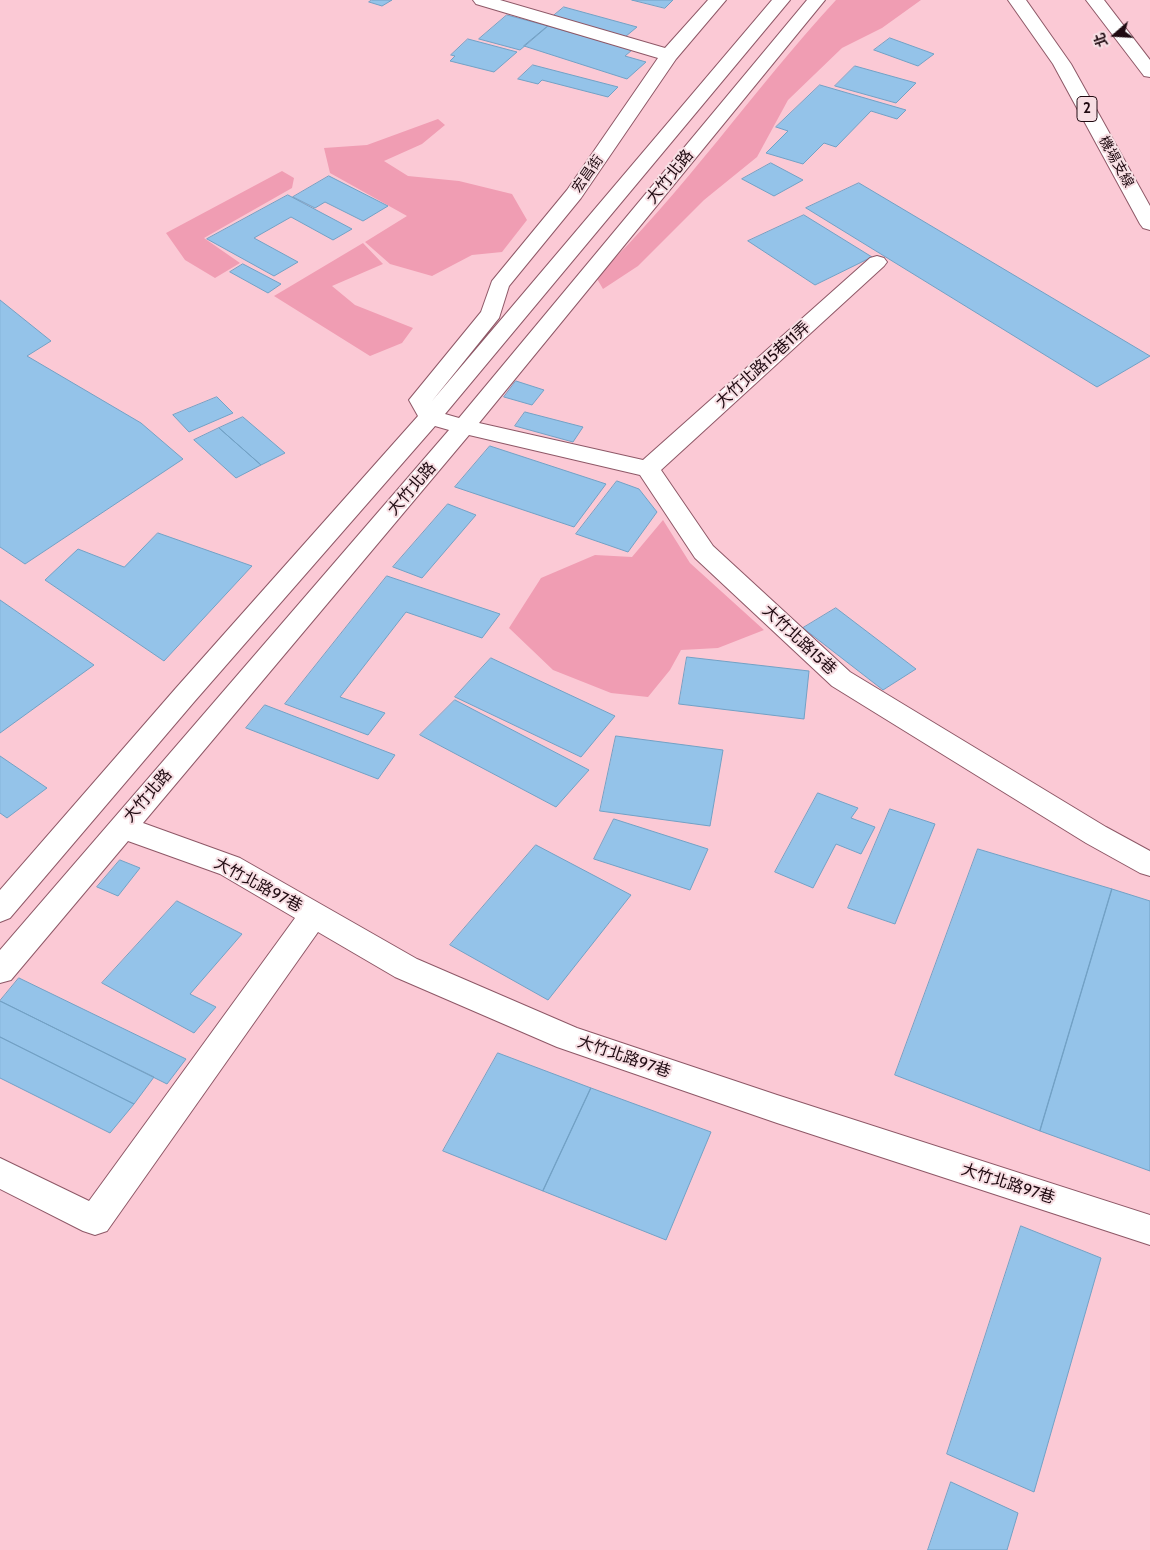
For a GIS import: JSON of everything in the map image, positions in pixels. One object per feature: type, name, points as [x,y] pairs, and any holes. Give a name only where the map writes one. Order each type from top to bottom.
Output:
[{"type":"main road","points":[[482,0],[669,56],[717,0]]},
{"type":"main road","name":"大竹北路","points":[[0,910],[430,417],[781,0]]},
{"type":"main road","name":"大竹北路","points":[[0,971],[464,427],[816,0]]},
{"type":"main road","name":"機場支線","points":[[1017,0],[1062,64],[1150,224]]},
{"type":"main road","points":[[1095,0],[1150,72]]},
{"type":"main road","name":"宏昌街","points":[[430,417],[420,400],[490,313],[499,285],[574,194],[669,56]]},
{"type":"main road","name":"大竹北路15巷11弄","points":[[648,469],[877,262]]},
{"type":"main road","points":[[430,417],[464,427],[648,469]]},
{"type":"main road","name":"大竹北路15巷","points":[[648,469],[704,552],[841,679],[1096,835],[1150,865]]},
{"type":"main road","name":"大竹北路97巷","points":[[122,827],[230,866],[406,968],[568,1038],[777,1109],[1150,1230]]},
{"type":"main road","points":[[0,910],[38,926]]},
{"type":"main road","points":[[0,1173],[95,1220],[314,915]]},
{"type":"shaded area","points":[[836,0],[921,0],[882,28],[842,48],[788,100],[757,157],[704,200],[638,266],[603,289],[596,277],[659,211],[805,34]]},
{"type":"shaded area","points":[[438,119],[445,125],[422,144],[384,161],[408,176],[459,181],[512,194],[527,220],[502,252],[472,255],[432,276],[390,264],[365,242],[407,216],[330,173],[324,148],[367,145]]},
{"type":"shaded area","points":[[282,171],[294,178],[292,188],[204,238],[240,263],[215,278],[185,260],[166,233]]},
{"type":"shaded area","points":[[363,243],[383,264],[332,286],[355,305],[413,328],[402,343],[370,356],[274,296]]},
{"type":"shaded area","points":[[663,520],[690,563],[764,630],[718,648],[681,650],[670,670],[648,697],[611,693],[553,670],[509,628],[541,578],[595,555],[632,557]]},
{"type":"building","points":[[372,0],[392,0],[382,6],[369,2]]},
{"type":"building","points":[[632,0],[673,0],[665,8]]},
{"type":"building","points":[[564,7],[637,27],[625,37],[552,17]]},
{"type":"building","points":[[507,15],[548,26],[520,50],[479,39]]},
{"type":"building","points":[[548,26],[632,50],[625,56],[646,62],[627,79],[524,46]]},
{"type":"building","points":[[890,38],[934,54],[918,66],[874,50]]},
{"type":"building","points":[[468,39],[517,52],[494,72],[450,61],[455,56],[451,55]]},
{"type":"building","points":[[533,65],[618,87],[608,97],[542,80],[538,84],[518,79]]},
{"type":"building","points":[[855,66],[916,83],[896,103],[835,86]]},
{"type":"building","points":[[820,85],[906,110],[897,119],[871,111],[836,147],[824,143],[803,164],[766,153],[788,131],[776,127]]},
{"type":"building","points":[[771,163],[803,180],[774,196],[742,179]]},
{"type":"building","points":[[329,176],[388,206],[363,221],[325,202],[315,208],[293,197]]},
{"type":"building","points":[[859,183],[1150,356],[1097,387],[806,208]]},
{"type":"building","points":[[288,195],[352,229],[333,240],[291,217],[254,238],[298,262],[274,276],[207,239]]},
{"type":"building","points":[[804,215],[872,257],[815,285],[748,241]]},
{"type":"building","points":[[243,264],[281,284],[268,293],[230,272]]},
{"type":"building","points":[[0,300],[51,341],[27,356],[141,423],[183,459],[25,564],[0,547]]},
{"type":"building","points":[[516,381],[544,390],[532,405],[504,397]]},
{"type":"building","points":[[217,397],[233,413],[189,432],[173,415]]},
{"type":"building","points":[[525,412],[583,427],[573,442],[515,426]]},
{"type":"building","points":[[243,417],[285,453],[261,465],[219,428]]},
{"type":"building","points":[[219,428],[261,465],[236,478],[194,440]]},
{"type":"building","points":[[490,446],[606,484],[574,527],[455,487]]},
{"type":"building","points":[[617,481],[639,489],[657,512],[628,552],[576,534]]},
{"type":"building","points":[[448,504],[476,515],[422,578],[393,567]]},
{"type":"building","points":[[158,533],[252,566],[164,661],[45,580],[78,549],[124,567]]},
{"type":"building","points":[[387,576],[500,614],[482,638],[406,612],[340,697],[385,713],[368,735],[285,704]]},
{"type":"building","points":[[0,600],[94,665],[0,733]]},
{"type":"building","points":[[836,608],[916,669],[883,690],[803,628]]},
{"type":"building","points":[[687,657],[809,671],[804,719],[679,704]]},
{"type":"building","points":[[491,658],[615,716],[581,757],[455,697]]},
{"type":"building","points":[[455,700],[589,770],[556,807],[420,735]]},
{"type":"building","points":[[265,705],[395,755],[378,779],[246,728]]},
{"type":"building","points":[[616,736],[723,750],[710,826],[600,811]]},
{"type":"building","points":[[0,756],[47,788],[7,818],[0,813]]},
{"type":"building","points":[[818,793],[858,808],[851,818],[875,827],[861,854],[836,844],[813,888],[775,872]]},
{"type":"building","points":[[890,809],[935,824],[895,924],[848,908]]},
{"type":"building","points":[[614,819],[708,849],[690,890],[594,859]]},
{"type":"building","points":[[536,845],[631,895],[548,1000],[450,945]]},
{"type":"building","points":[[978,849],[1112,889],[1040,1131],[895,1075]]},
{"type":"building","points":[[120,860],[140,868],[118,896],[97,887]]},
{"type":"building","points":[[1112,889],[1150,901],[1150,1171],[1040,1131]]},
{"type":"building","points":[[177,901],[242,934],[190,994],[216,1007],[194,1033],[102,983]]},
{"type":"building","points":[[19,978],[186,1059],[167,1084],[0,1001]]},
{"type":"building","points":[[0,1001],[154,1077],[134,1104],[0,1037]]},
{"type":"building","points":[[0,1037],[134,1104],[110,1133],[0,1078]]},
{"type":"building","points":[[498,1053],[591,1088],[543,1191],[443,1151]]},
{"type":"building","points":[[591,1088],[711,1132],[666,1240],[543,1191]]},
{"type":"building","points":[[1021,1226],[1101,1258],[1034,1492],[947,1454]]},
{"type":"building","points":[[951,1482],[1018,1513],[1007,1550],[928,1550]]}]
